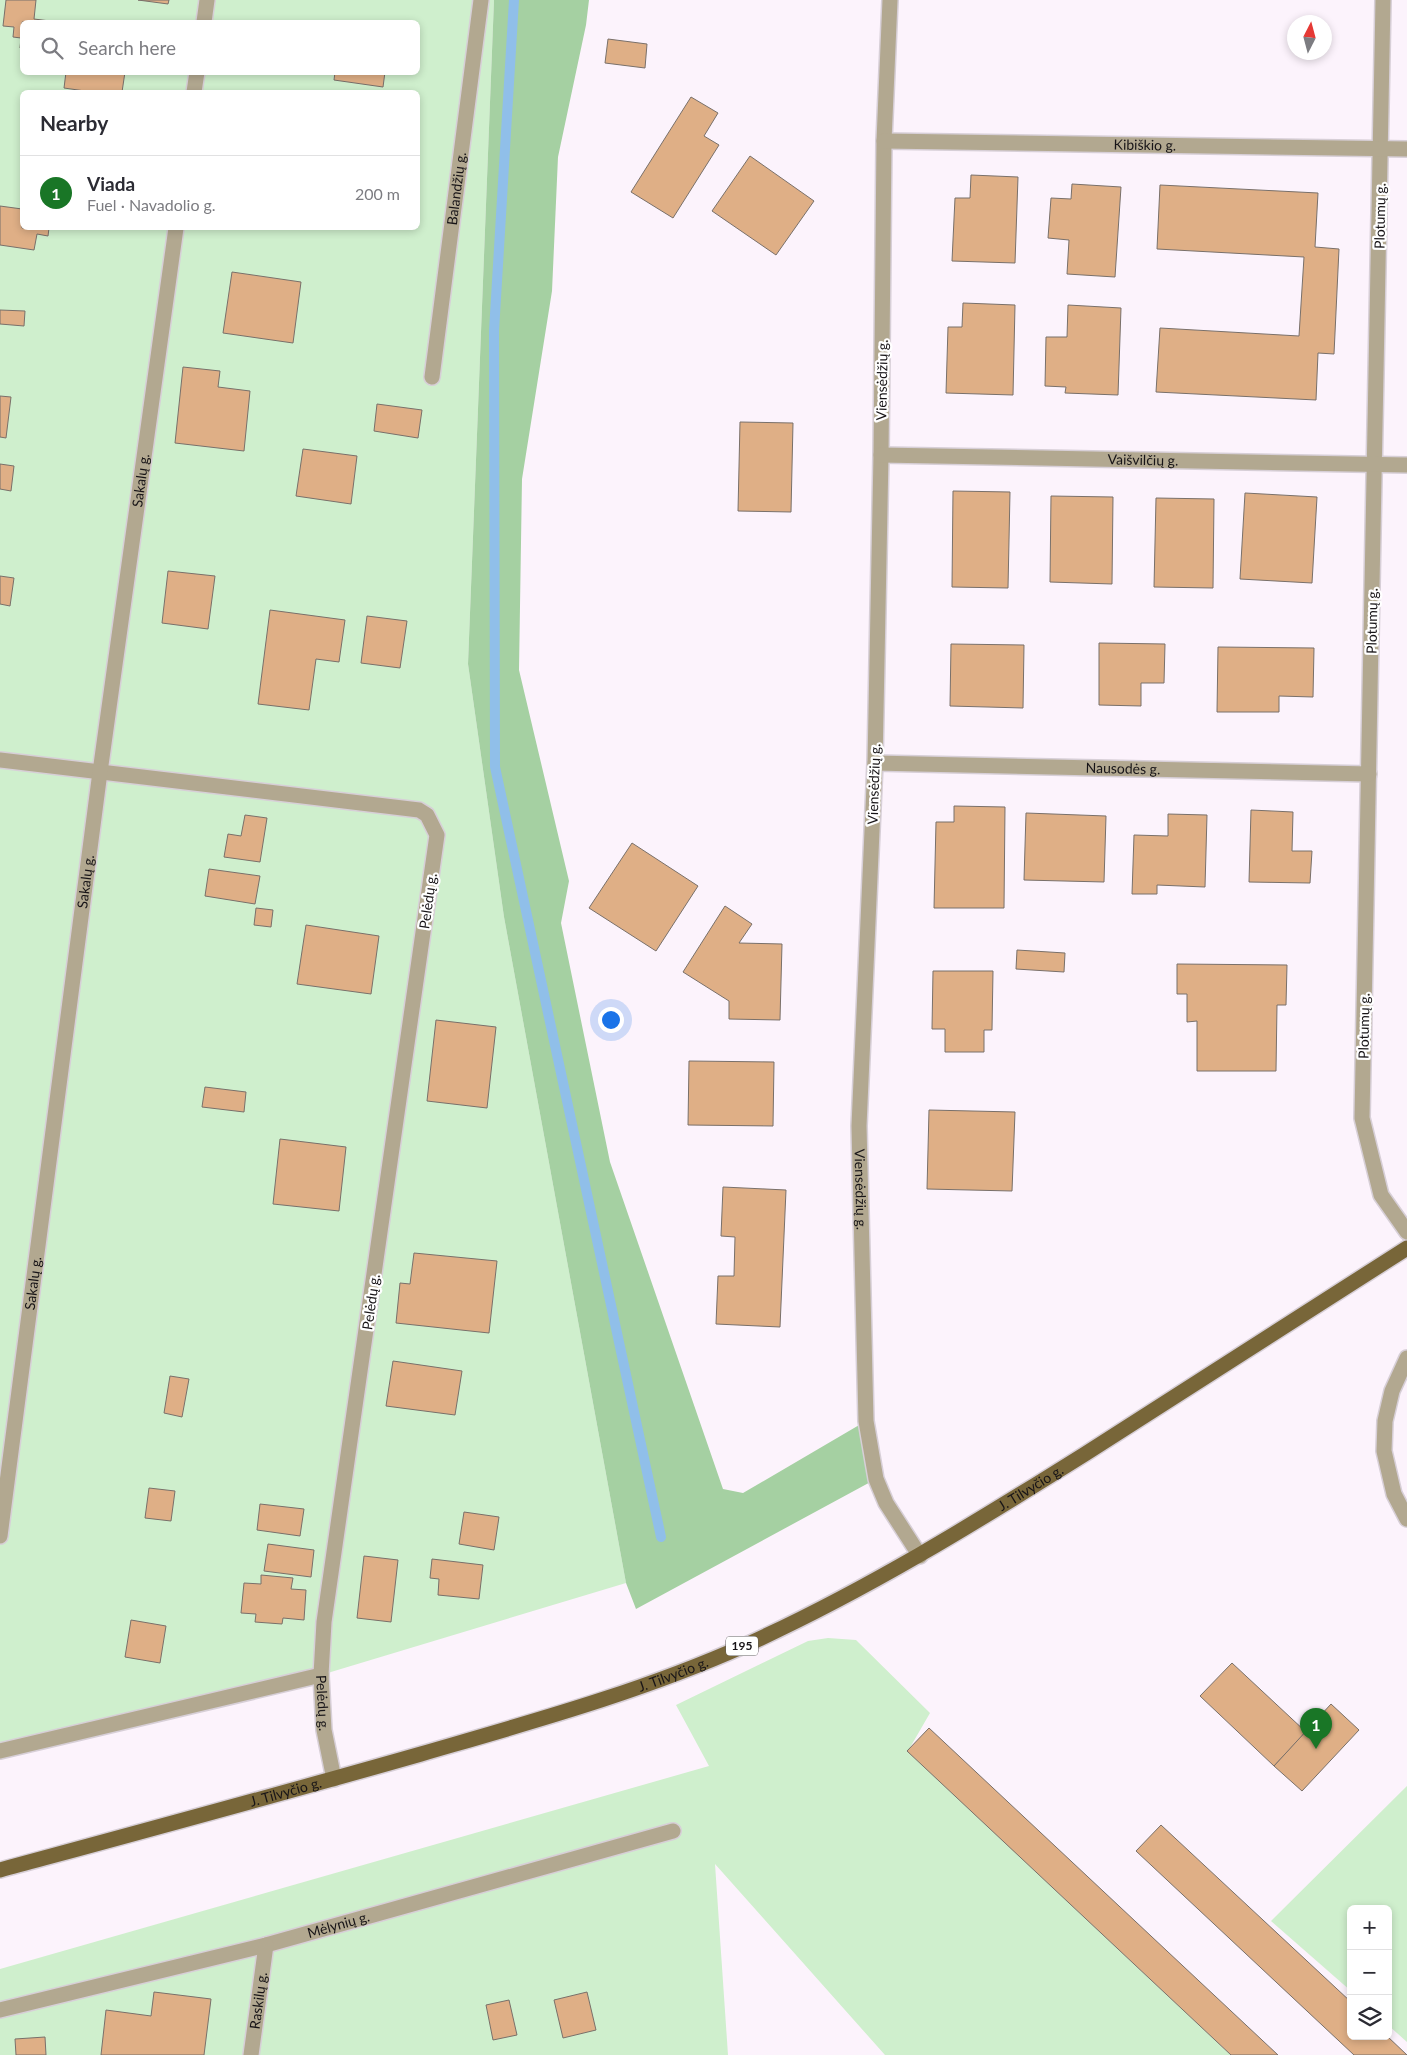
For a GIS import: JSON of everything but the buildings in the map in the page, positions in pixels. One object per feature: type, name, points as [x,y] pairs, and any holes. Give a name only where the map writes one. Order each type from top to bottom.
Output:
[{"type":"main road","name":"J. Tilvyčio g.","points":[[0,1870],[334,1779],[572,1711],[664,1679],[746,1645],[850,1594],[956,1535],[1181,1394],[1407,1248]]},
{"type":"street","points":[[204,20],[207,0]]},
{"type":"street","name":"Balandžių g.","points":[[432,377],[480,0]]},
{"type":"street","name":"Viensėdžių g.","points":[[890,0],[884,141],[881,455],[875,763],[859,1126],[866,1421],[876,1479],[886,1503],[920,1556]]},
{"type":"street","name":"Plotumų g.","points":[[1383,0],[1362,1118],[1381,1195],[1407,1232]]},
{"type":"street","points":[[194,90],[197,75]]},
{"type":"street","name":"Kibiškio g.","points":[[884,141],[1407,149]]},
{"type":"street","name":"Sakalų g.","points":[[0,1536],[100,772],[176,230]]},
{"type":"street","name":"Vaišvilčių g.","points":[[881,455],[1407,465]]},
{"type":"street","points":[[0,760],[100,772]]},
{"type":"street","name":"Nausodės g.","points":[[875,763],[1369,774]]},
{"type":"street","name":"Pelėdų g.","points":[[100,772],[419,810],[427,815],[434,826],[437,836],[324,1622],[321,1675],[324,1730],[334,1779]]},
{"type":"street","points":[[1407,1358],[1392,1392],[1385,1421],[1384,1451],[1394,1494],[1407,1519]]},
{"type":"street","points":[[0,1751],[321,1675]]},
{"type":"street","name":"Mėlynių g.","points":[[0,2010],[266,1945],[673,1831]]},
{"type":"street","name":"Raskilų g.","points":[[251,2055],[266,1945]]},
{"type":"green space","points":[[0,0],[494,0],[468,664],[504,917],[626,1583],[321,1675],[0,1756]]},
{"type":"green space","points":[[494,0],[589,0],[586,25],[558,157],[552,291],[522,479],[519,670],[569,881],[561,923],[610,1162],[723,1489],[743,1493],[866,1421],[876,1479],[636,1609],[626,1583],[504,917],[468,664]]},
{"type":"green space","points":[[828,1638],[856,1640],[930,1713],[908,1751],[1231,2055],[885,2055],[715,1864],[728,2055],[0,2055],[0,1969],[709,1766],[676,1705],[808,1641]]},
{"type":"green space","points":[[1407,1786],[1407,2042],[1392,2029],[1392,1905],[1347,1905],[1347,1988],[1271,1921]]},
{"type":"waterway","points":[[514,0],[494,331],[495,767],[661,1537]]},
{"type":"place","name":"Viada","points":[[1316,1749]]}]
